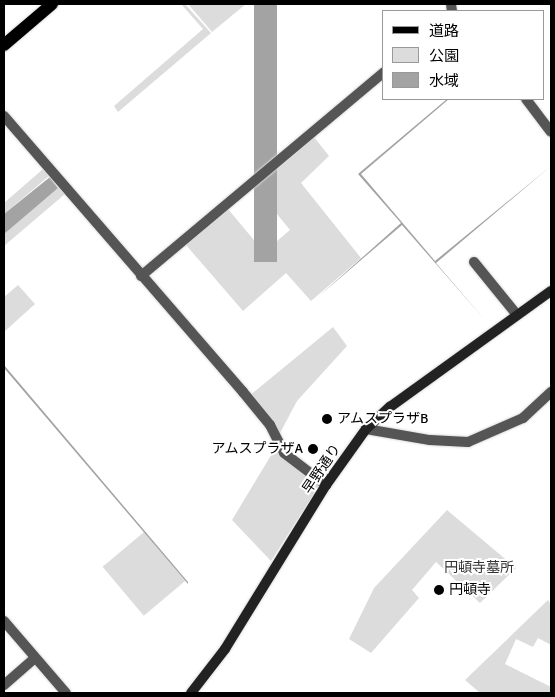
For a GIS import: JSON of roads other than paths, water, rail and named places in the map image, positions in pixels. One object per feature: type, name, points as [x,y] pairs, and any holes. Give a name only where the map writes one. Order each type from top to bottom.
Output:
[{"type":"main road","points":[[4,45],[52,4]]},
{"type":"street","points":[[141,276],[382,74]]},
{"type":"street","points":[[527,100],[551,132]]},
{"type":"street","points":[[4,116],[270,425],[284,453],[326,484]]},
{"type":"street","points":[[474,262],[517,315]]},
{"type":"street","name":"早野通り","points":[[191,693],[225,649],[326,484],[366,429],[390,407],[551,291]]},
{"type":"street","points":[[366,429],[430,440],[468,442],[523,418],[551,392]]},
{"type":"street","points":[[4,621],[66,693]]},
{"type":"street","points":[[4,685],[36,658]]},
{"type":"water","points":[[254,4],[277,4],[277,262],[254,262]]},
{"type":"water","points":[[448,100],[361,174],[435,261],[551,166],[436,263],[485,320],[402,225],[319,296],[401,223],[358,174]]},
{"type":"water","points":[[50,177],[58,188],[4,234],[4,214]]},
{"type":"water","points":[[4,365],[188,582],[188,584],[4,368]]},
{"type":"place","name":"アムスプラザB","points":[[327,419]]},
{"type":"place","name":"アムスプラザA","points":[[313,449]]},
{"type":"place","name":"円頓寺","points":[[439,590]]},
{"type":"park label","name":"円頓寺墓所","points":[[479,568]]}]
